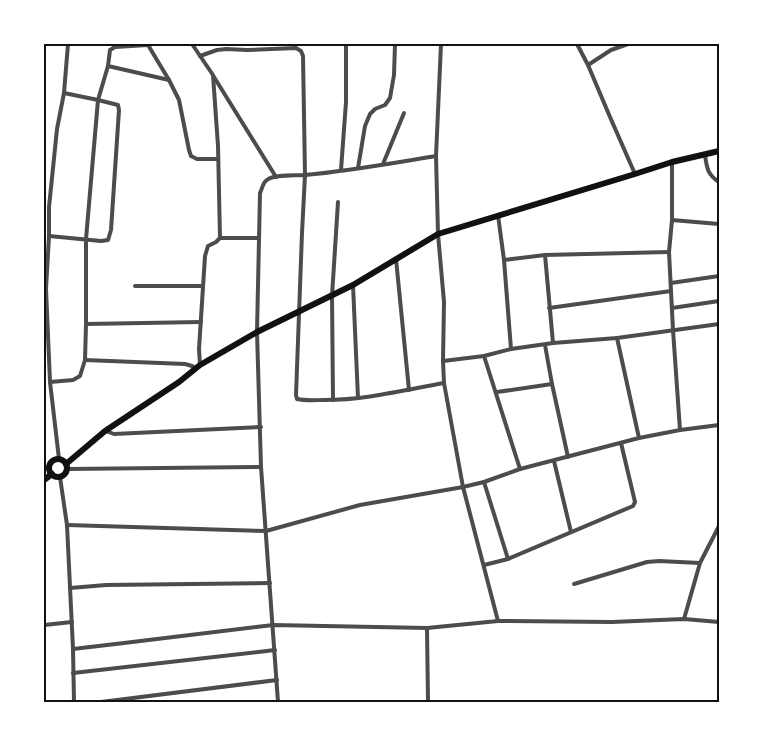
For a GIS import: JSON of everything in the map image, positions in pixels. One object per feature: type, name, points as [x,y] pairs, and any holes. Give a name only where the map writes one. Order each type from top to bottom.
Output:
[{"type":"main road","points":[[66,466],[105,431],[179,382],[198,366],[257,332],[332,296],[438,234],[672,162],[719,151]]},
{"type":"main road","points":[[59,459],[66,466],[65,474],[57,477],[52,474],[50,469],[51,463],[59,459]]},
{"type":"main road","points":[[44,480],[52,474]]},
{"type":"street","points":[[59,459],[50,382],[46,289],[49,236],[46,208],[64,93],[68,44]]},
{"type":"street","points":[[192,44],[276,177]]},
{"type":"street","points":[[341,170],[346,102],[346,44]]},
{"type":"street","points":[[358,168],[365,126],[370,114],[375,109],[385,105],[390,98],[394,75],[395,44]]},
{"type":"street","points":[[441,44],[436,156],[438,234],[444,302],[444,383],[463,487],[498,621]]},
{"type":"street","points":[[577,44],[635,174]]},
{"type":"street","points":[[588,65],[611,50],[628,44]]},
{"type":"street","points":[[50,382],[73,380],[80,376],[85,360],[86,239],[98,100],[108,66],[110,50],[115,47],[150,45],[179,100],[191,156],[197,159],[218,159]]},
{"type":"street","points":[[200,56],[226,49],[296,48],[301,51],[303,56],[305,175],[297,399],[333,400],[358,398],[444,383]]},
{"type":"street","points":[[108,66],[170,80]]},
{"type":"street","points":[[213,75],[220,238]]},
{"type":"street","points":[[49,236],[101,241],[108,240],[111,230],[118,105],[64,93]]},
{"type":"street","points":[[382,164],[404,113]]},
{"type":"street","points":[[705,155],[709,173],[712,178],[719,182]]},
{"type":"street","points":[[278,702],[261,466],[257,332],[260,193],[266,180],[276,177],[305,175],[436,156]]},
{"type":"street","points":[[672,162],[672,220],[669,252],[680,430]]},
{"type":"street","points":[[333,400],[332,296],[338,202]]},
{"type":"street","points":[[498,215],[504,260],[511,350]]},
{"type":"street","points":[[672,220],[719,224]]},
{"type":"street","points":[[85,360],[198,366],[205,256],[208,246],[220,238],[259,238]]},
{"type":"street","points":[[504,260],[545,255],[669,252]]},
{"type":"street","points":[[545,255],[552,343]]},
{"type":"street","points":[[396,259],[409,390]]},
{"type":"street","points":[[671,283],[719,276]]},
{"type":"street","points":[[353,284],[358,398]]},
{"type":"street","points":[[135,286],[203,286]]},
{"type":"street","points":[[549,308],[671,291]]},
{"type":"street","points":[[672,308],[719,301]]},
{"type":"street","points":[[86,324],[200,322]]},
{"type":"street","points":[[443,362],[552,343],[616,338],[719,324]]},
{"type":"street","points":[[616,338],[640,438]]},
{"type":"street","points":[[544,345],[568,457]]},
{"type":"street","points":[[484,356],[520,469]]},
{"type":"street","points":[[496,392],[552,384]]},
{"type":"street","points":[[68,525],[266,531],[360,505],[484,482],[520,469],[640,438],[719,425]]},
{"type":"street","points":[[105,431],[114,434],[261,427]]},
{"type":"street","points":[[484,565],[508,559],[633,506],[635,502],[622,443]]},
{"type":"street","points":[[554,461],[572,532]]},
{"type":"street","points":[[66,466],[261,466]]},
{"type":"street","points":[[60,477],[68,525],[74,702]]},
{"type":"street","points":[[484,482],[508,559]]},
{"type":"street","points":[[684,619],[700,563],[719,526]]},
{"type":"street","points":[[574,584],[647,562],[700,563]]},
{"type":"street","points":[[70,588],[270,583]]},
{"type":"street","points":[[73,649],[273,624],[427,628],[498,621],[612,622],[684,619],[719,622]]},
{"type":"street","points":[[44,625],[72,622]]},
{"type":"street","points":[[427,628],[428,702]]},
{"type":"street","points":[[73,673],[275,650]]},
{"type":"street","points":[[101,702],[277,680]]}]
